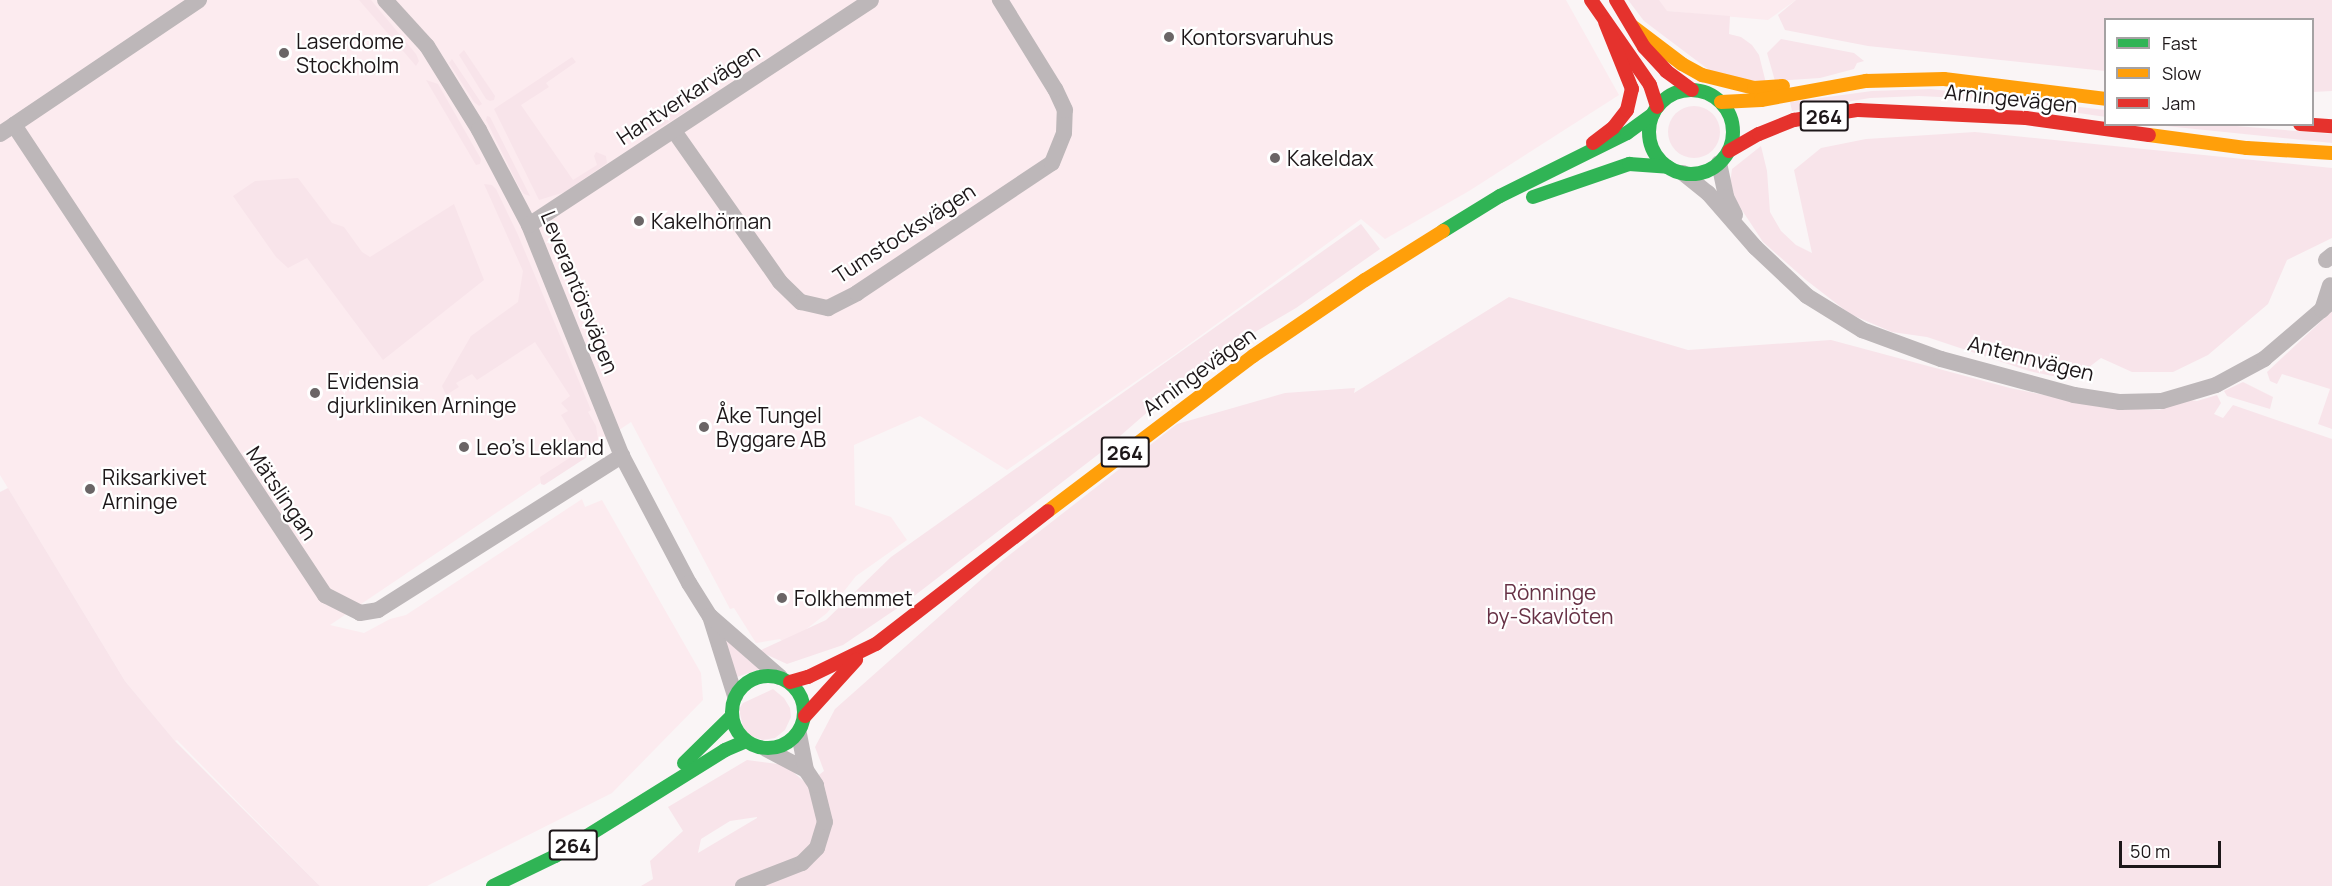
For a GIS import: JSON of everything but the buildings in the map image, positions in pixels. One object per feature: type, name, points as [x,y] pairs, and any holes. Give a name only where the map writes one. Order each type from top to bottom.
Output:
[{"type":"main road","points":[[1591,0],[1650,85],[1655,110],[1649,128],[1651,143],[1657,157],[1676,170]]},
{"type":"main road","points":[[1616,0],[1644,47],[1665,71],[1692,90]]},
{"type":"main road","points":[[1564,166],[1613,128],[1627,110],[1632,88],[1605,22]]},
{"type":"main road","points":[[1632,26],[1682,64],[1702,75],[1727,83],[1754,88],[1866,81]]},
{"type":"main road","name":"Arningevägen","points":[[1721,102],[1761,100],[1866,81],[1978,81],[2104,99]]},
{"type":"main road","name":"264","points":[[1655,110],[1666,98],[1692,90],[1707,93],[1721,102]]},
{"type":"main road","points":[[1721,102],[1729,112],[1733,125],[1724,157]]},
{"type":"main road","name":"Arningevägen","points":[[805,716],[865,651],[1173,415],[1254,356],[1392,263],[1500,196],[1626,133],[1655,110]]},
{"type":"main road","name":"Arningevägen","points":[[1724,157],[1759,134],[1794,120],[1858,110],[2026,118],[2247,148],[2332,153]]},
{"type":"main road","points":[[2314,125],[2332,126]]},
{"type":"main road","name":"264","points":[[1676,170],[1702,172],[1724,157]]},
{"type":"main road","name":"Arningevägen","points":[[1392,263],[1506,207],[1566,184],[1629,164],[1676,170]]},
{"type":"main road","name":"Arningevägen","points":[[785,680],[808,677],[865,651]]},
{"type":"main road","name":"264","points":[[735,696],[743,685],[754,678],[767,675],[785,680]]},
{"type":"main road","points":[[785,680],[802,696],[805,716]]},
{"type":"main road","points":[[735,696],[732,716],[737,731],[746,741],[766,749],[783,746],[799,733]]},
{"type":"main road","name":"264","points":[[650,798],[732,716]]},
{"type":"main road","name":"264","points":[[799,733],[805,716]]},
{"type":"main road","name":"264","points":[[493,886],[555,856],[725,750],[746,741]]},
{"type":"street","name":"Mätslingan","points":[[199,0],[7,130],[325,595],[351,611],[360,613],[378,610],[622,456]]},
{"type":"street","name":"Leverantörsvägen","points":[[385,0],[427,46],[479,130],[529,225],[622,456],[689,583],[710,616],[735,696]]},
{"type":"street","name":"Hantverkarvägen","points":[[529,225],[871,0]]},
{"type":"street","name":"Tumstocksvägen","points":[[674,130],[780,282],[801,302],[828,308],[857,293],[1052,163],[1064,133],[1065,110],[1055,89],[1000,0]]},
{"type":"street","name":"Antennvägen","points":[[1724,157],[1726,197],[1744,232]]},
{"type":"street","name":"Antennvägen","points":[[1676,170],[1708,193],[1755,247],[1807,296],[1862,330],[1941,359],[2074,395],[2120,402],[2162,401],[2216,385],[2264,359],[2328,299]]},
{"type":"street","name":"Leverantörsvägen","points":[[710,616],[785,680]]},
{"type":"street","points":[[743,886],[802,863],[817,848],[825,822],[816,785],[806,770],[799,733]]},
{"type":"street","points":[[766,749],[806,770]]},
{"type":"shaded area","points":[[0,0],[1566,0],[1619,95],[1469,191],[1385,239],[1361,219],[1174,355],[1007,470],[920,416],[854,445],[855,505],[891,517],[907,540],[856,576],[827,613],[786,645],[780,639],[756,643],[734,608],[730,609],[631,422],[330,625],[364,633],[390,619],[406,615],[582,499],[585,507],[602,500],[701,673],[703,700],[612,793],[427,886],[320,886],[177,740],[175,741],[125,681],[0,475]]},
{"type":"shaded area","points":[[1658,0],[1796,0],[1768,20],[1666,11]]},
{"type":"green space","points":[[359,0],[371,0],[416,54],[419,61],[416,66]]},
{"type":"green space","points":[[1628,0],[1659,0],[1667,11],[1730,16],[1729,34],[1741,37],[1752,45],[1759,55],[1766,83],[1713,73],[1644,21]]},
{"type":"green space","points":[[1796,0],[2332,0],[2332,91],[2314,92],[2314,18],[2104,18],[2104,71],[1868,46],[1785,30],[1778,15]]},
{"type":"green space","points":[[1781,39],[1854,53],[1864,61],[1857,63],[1854,69],[1820,78],[1775,81],[1767,53]]},
{"type":"green space","points":[[464,50],[495,96],[494,100],[486,99],[459,55]]},
{"type":"green space","points":[[572,57],[576,62],[546,83],[549,87],[521,105],[573,180],[597,165],[594,156],[596,152],[606,156],[607,163],[565,192],[539,200],[494,109]]},
{"type":"green space","points":[[452,59],[482,104],[479,106],[474,102],[449,63]]},
{"type":"green space","points":[[426,80],[438,84],[481,159],[480,164],[476,165]]},
{"type":"green space","points":[[1931,89],[2104,110],[2104,117],[1982,99],[1919,96],[1870,98],[1792,111],[1790,102],[1872,91]]},
{"type":"green space","points":[[680,95],[689,104],[687,111],[648,135],[640,135],[634,129],[649,118],[657,117],[660,110]]},
{"type":"green space","points":[[1689,106],[1699,106],[1713,113],[1720,132],[1713,151],[1699,158],[1689,158],[1679,154],[1672,147],[1668,137],[1668,127],[1672,117],[1679,110]]},
{"type":"green space","points":[[487,116],[490,117],[530,196],[524,194],[518,185],[486,120]]},
{"type":"green space","points":[[2166,126],[2236,126],[2332,134],[2332,143]]},
{"type":"green space","points":[[1975,132],[2332,168],[2332,238],[2287,260],[2268,304],[2208,355],[2173,372],[2132,372],[2101,358],[2072,380],[2029,371],[1927,337],[1892,332],[1850,314],[1806,280],[1763,242],[1736,201],[1730,183],[1732,169],[1761,146],[1767,171],[1770,212],[1781,231],[1796,245],[1812,253],[1794,170],[1821,148],[1866,139]]},
{"type":"green space","points":[[298,178],[332,223],[344,227],[362,252],[370,257],[454,204],[484,280],[383,360],[307,258],[288,268],[276,257],[233,196],[255,181]]},
{"type":"green space","points":[[484,184],[492,185],[496,189],[518,235],[591,410],[588,412],[596,426],[598,439],[587,457],[544,485],[541,484],[540,477],[582,450],[561,415],[568,411],[561,403],[570,396],[535,342],[477,380],[472,374],[456,383],[459,387],[446,395],[442,386],[471,336],[518,302],[523,271]]},
{"type":"green space","points":[[1361,224],[1380,249],[1296,308],[1228,348],[1190,375],[1104,450],[905,603],[843,645],[787,664],[759,651],[826,620],[891,557]]},
{"type":"green space","name":"Rönninge by-Skavlöten","points":[[1509,297],[1688,350],[1831,340],[2010,388],[2101,407],[2160,410],[2174,398],[2197,401],[2217,395],[2221,403],[2214,414],[2223,418],[2233,405],[2332,439],[2332,886],[641,886],[653,879],[650,861],[683,831],[668,807],[747,760],[785,765],[807,784],[824,771],[815,747],[835,709],[1003,560],[1177,424],[1285,393],[1355,388],[1354,393]],"holes":[[[757,818],[698,853],[701,839],[730,821]]]},
{"type":"green space","points":[[2332,311],[2332,429],[2318,424],[2330,389],[2282,374],[2277,384],[2270,381],[2267,372]]},
{"type":"green space","points":[[2243,382],[2273,397],[2270,409],[2227,396],[2224,391]]},
{"type":"green space","points":[[8,488],[125,681],[175,741],[320,886],[0,886],[0,492]]},
{"type":"green space","points":[[719,632],[747,659],[760,669],[737,677]]},
{"type":"green space","points":[[773,689],[784,698],[790,708],[791,717],[785,730],[775,738],[763,740],[750,736],[743,727],[739,709],[743,703]]},
{"type":"traffic: fast","points":[[1691,90],[1707,93],[1721,102],[1730,116],[1733,132],[1730,148],[1721,162],[1707,171],[1691,174],[1675,171],[1661,162],[1652,148],[1649,132],[1652,116],[1661,102],[1675,93],[1691,90]]},
{"type":"traffic: fast","points":[[1443,231],[1500,196],[1627,133],[1653,114]]},
{"type":"traffic: fast","points":[[1533,197],[1629,164],[1668,167]]},
{"type":"traffic: fast","points":[[768,676],[782,679],[794,686],[801,698],[804,712],[801,726],[794,738],[782,745],[768,748],[754,745],[742,738],[735,726],[732,712],[735,698],[742,686],[754,679],[768,676]]},
{"type":"traffic: fast","points":[[684,763],[732,716]]},
{"type":"traffic: fast","points":[[493,886],[555,856],[725,750],[746,741]]},
{"type":"traffic: slow","points":[[1632,26],[1682,64],[1702,75],[1754,88],[1783,86]]},
{"type":"traffic: slow","points":[[1721,102],[1761,100],[1866,81],[1944,79],[2104,99]]},
{"type":"traffic: slow","points":[[2149,135],[2247,148],[2332,153]]},
{"type":"traffic: slow","points":[[1048,511],[1253,356],[1365,280],[1443,231]]},
{"type":"traffic: jam","points":[[1591,0],[1650,85],[1657,107]]},
{"type":"traffic: jam","points":[[1616,0],[1644,47],[1666,71],[1692,90]]},
{"type":"traffic: jam","points":[[1593,143],[1613,128],[1627,110],[1632,89],[1605,22]]},
{"type":"traffic: jam","points":[[1729,151],[1759,134],[1794,120],[1858,110],[2026,118],[2149,135]]},
{"type":"traffic: jam","points":[[2314,125],[2332,126]]},
{"type":"traffic: jam","points":[[790,682],[808,677],[876,644],[1048,511]]},
{"type":"traffic: jam","points":[[805,716],[856,660]]},
{"type":"place","name":"Kontorsvaruhus","points":[[1169,37]]},
{"type":"place","name":"Laserdome Stockholm","points":[[284,53]]},
{"type":"place","name":"Kakeldax","points":[[1275,158]]},
{"type":"place","name":"Kakelhörnan","points":[[639,221]]},
{"type":"place","name":"Evidensia djurkliniken Arninge","points":[[315,393]]},
{"type":"place","name":"Åke Tungel Byggare AB","points":[[704,427]]},
{"type":"place","name":"Leo's Lekland","points":[[464,447]]},
{"type":"place","name":"Riksarkivet Arninge","points":[[90,489]]},
{"type":"place","name":"Folkhemmet","points":[[782,598]]}]
